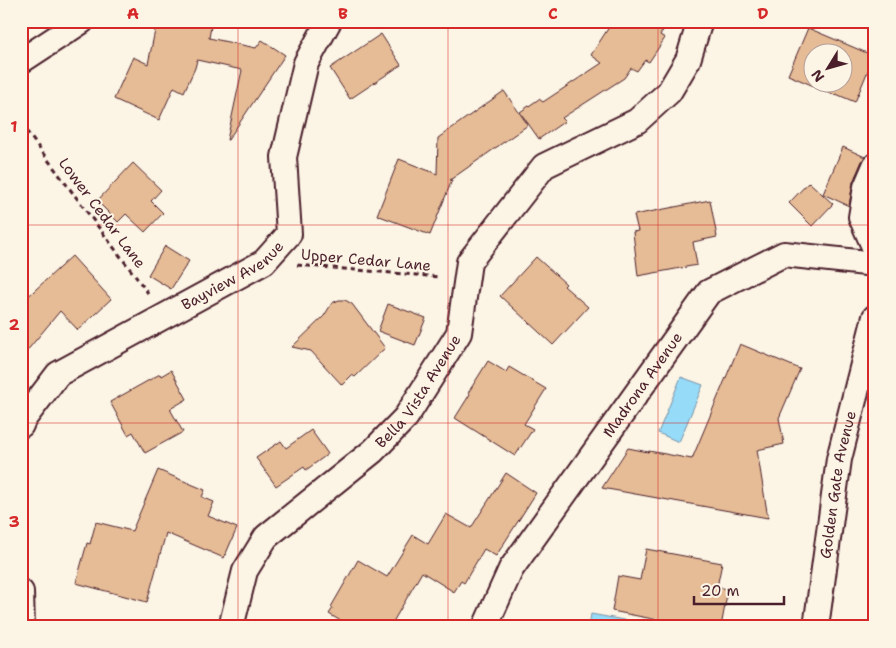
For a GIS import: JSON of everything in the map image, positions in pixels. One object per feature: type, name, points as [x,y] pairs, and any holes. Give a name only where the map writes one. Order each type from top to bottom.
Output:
[{"type":"street","points":[[21,61],[82,21]]},
{"type":"street","name":"Bayview Avenue","points":[[21,425],[58,374],[264,262],[289,234],[284,157],[306,63],[329,21]]},
{"type":"street","name":"Bella Vista Avenue","points":[[233,627],[233,619],[245,571],[266,537],[373,451],[406,417],[459,333],[469,262],[544,166],[638,120],[669,92],[688,60],[700,21]]},
{"type":"street","points":[[875,166],[866,187],[861,218],[875,249]]},
{"type":"street","name":"Madrona Avenue","points":[[485,627],[511,569],[709,292],[784,254],[875,264]]},
{"type":"street","name":"Golden Gate Avenue","points":[[816,627],[839,459],[875,317]]},
{"type":"street","points":[[21,592],[22,627]]},
{"type":"path","name":"Lower Cedar Lane","points":[[21,124],[166,316]]},
{"type":"path","name":"Upper Cedar Lane","points":[[264,262],[467,279]]},
{"type":"water","points":[[681,377],[703,385],[679,442],[658,433]]},
{"type":"water","points":[[591,614],[651,625],[651,627],[589,627]]},
{"type":"building","points":[[157,21],[212,21],[209,38],[256,48],[262,40],[285,55],[228,140],[242,70],[197,60],[184,92],[174,87],[159,120],[114,99],[133,57],[148,64]]},
{"type":"building","points":[[613,21],[669,21],[660,35],[665,38],[649,62],[645,60],[637,71],[631,68],[624,78],[562,118],[565,121],[539,139],[520,112],[539,99],[543,102],[602,63],[591,55]]},
{"type":"building","points":[[808,28],[841,42],[804,42],[804,82],[788,75]]},
{"type":"building","points":[[381,34],[401,65],[350,99],[330,68]]},
{"type":"building","points":[[854,48],[874,56],[855,102],[828,92],[854,92]]},
{"type":"building","points":[[504,91],[528,125],[450,180],[452,180],[430,235],[377,215],[399,159],[437,174],[438,138]]},
{"type":"building","points":[[843,147],[865,157],[853,182],[849,206],[823,194]]},
{"type":"building","points":[[133,163],[161,190],[151,201],[163,213],[145,232],[126,214],[118,222],[97,201]]},
{"type":"building","points":[[809,182],[833,204],[812,226],[789,203]]},
{"type":"building","points":[[710,200],[717,237],[693,242],[697,265],[638,276],[633,232],[638,231],[634,215]]},
{"type":"building","points":[[165,246],[189,261],[171,289],[148,275]]},
{"type":"building","points":[[72,256],[111,299],[78,330],[60,311],[21,358],[21,303]]},
{"type":"building","points":[[536,257],[588,307],[553,345],[500,296]]},
{"type":"building","points":[[345,300],[352,304],[385,348],[355,377],[352,375],[342,385],[311,351],[292,347],[324,316],[332,303]]},
{"type":"building","points":[[388,304],[426,318],[415,345],[378,331]]},
{"type":"building","points":[[740,344],[800,369],[779,418],[784,444],[757,450],[768,518],[602,488],[628,448],[692,459]]},
{"type":"building","points":[[488,361],[506,372],[509,367],[546,389],[524,424],[533,429],[515,456],[455,418]]},
{"type":"building","points":[[171,370],[187,399],[170,409],[183,432],[145,453],[133,432],[128,435],[110,402],[160,374],[161,376]]},
{"type":"building","points":[[311,430],[328,454],[306,470],[304,467],[276,486],[256,458],[281,441],[286,448]]},
{"type":"building","points":[[158,470],[205,490],[202,497],[214,502],[208,516],[237,528],[224,558],[166,533],[147,602],[76,583],[87,543],[90,544],[96,522],[132,531]]},
{"type":"building","points":[[506,473],[536,493],[496,556],[484,549],[464,583],[461,581],[454,592],[422,572],[390,627],[351,627],[329,614],[333,608],[331,607],[358,560],[387,577],[413,535],[428,544],[446,514],[471,528]]},
{"type":"building","points":[[646,549],[722,563],[717,587],[728,589],[721,627],[657,627],[658,620],[612,611],[618,576],[640,580]]}]
